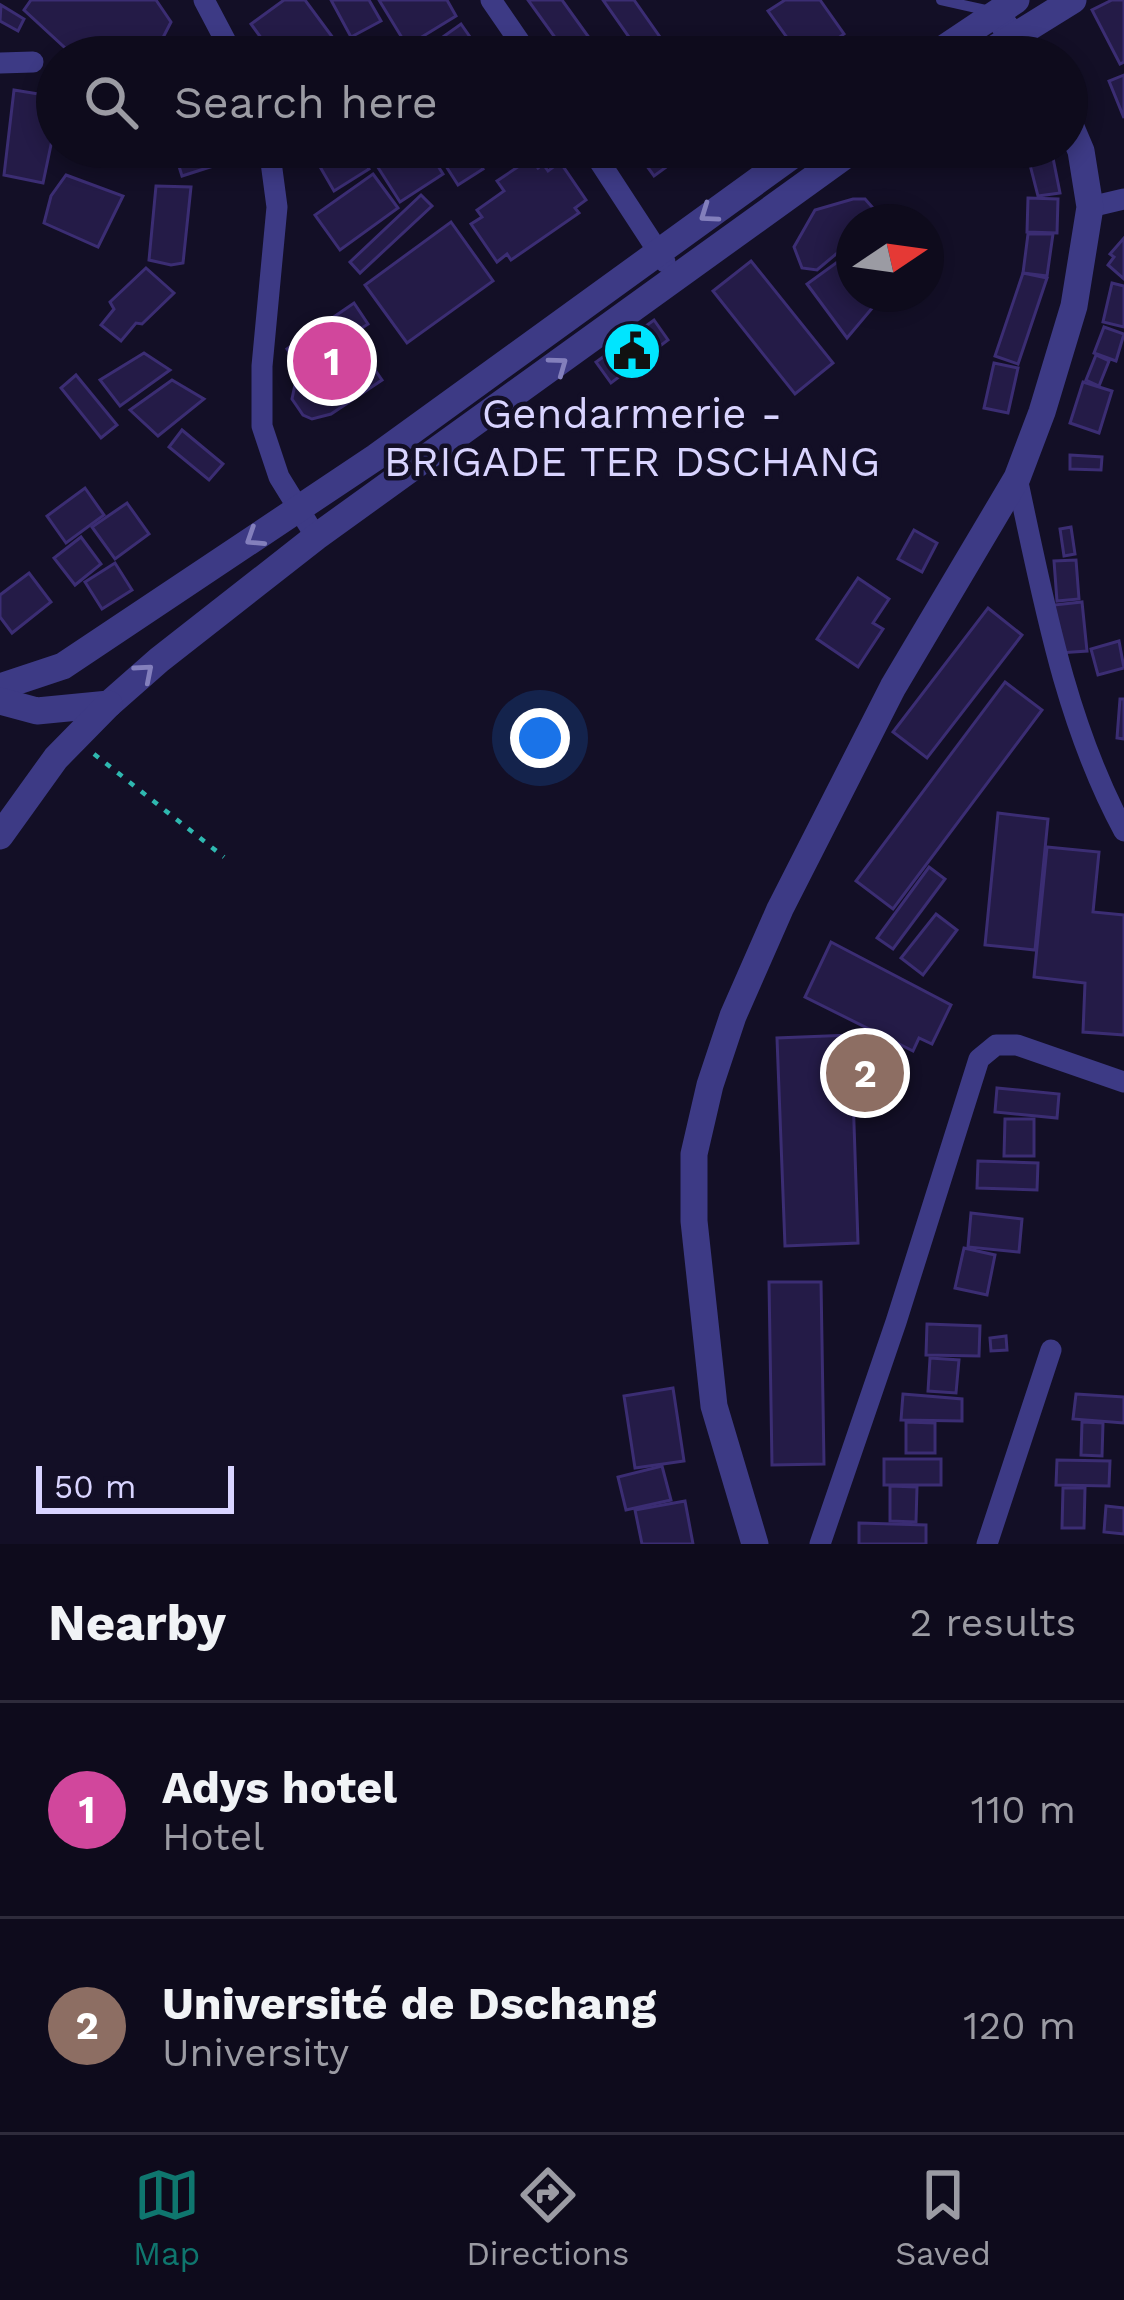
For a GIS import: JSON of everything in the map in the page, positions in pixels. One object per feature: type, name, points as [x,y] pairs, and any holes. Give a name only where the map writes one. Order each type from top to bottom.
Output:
[{"type":"street","points":[[204,0],[223,36]]},
{"type":"street","points":[[491,0],[516,36]]},
{"type":"street","points":[[1013,26],[1073,0]]},
{"type":"street","points":[[0,63],[33,62]]},
{"type":"street","points":[[272,168],[278,207],[262,366],[262,426],[279,477],[316,537]]},
{"type":"street","points":[[604,168],[677,279]]},
{"type":"street","points":[[0,687],[63,667],[518,356],[774,168]]},
{"type":"street","points":[[0,836],[66,749],[109,704],[234,599],[828,168]]},
{"type":"street","points":[[755,1544],[714,1406],[694,1221],[694,1154],[710,1085],[733,1016],[828,810],[893,687],[1017,478],[1074,306],[1090,207],[1084,168]]},
{"type":"street","points":[[1090,207],[1124,199]]},
{"type":"street","points":[[1017,478],[1066,688],[1106,799],[1124,831]]},
{"type":"street","points":[[63,667],[57,711],[66,749]]},
{"type":"street","points":[[0,701],[37,711],[109,704]]},
{"type":"street","points":[[820,1544],[979,1059],[996,1045],[1018,1045],[1124,1082]]},
{"type":"street","points":[[987,1544],[1051,1350]]},
{"type":"lane","points":[[940,0],[1013,26]]},
{"type":"path","points":[[66,749],[224,857]]},
{"type":"building","points":[[31,0],[156,0],[171,22],[164,36],[52,36],[24,10]]},
{"type":"building","points":[[284,0],[305,0],[332,36],[260,36],[251,24]]},
{"type":"building","points":[[331,0],[369,0],[381,21],[350,36]]},
{"type":"building","points":[[379,0],[447,0],[456,16],[423,36],[401,36]]},
{"type":"building","points":[[528,0],[562,0],[588,36],[554,36]]},
{"type":"building","points":[[603,0],[634,0],[659,36],[628,36]]},
{"type":"building","points":[[785,0],[820,0],[844,34],[786,36],[768,11]]},
{"type":"building","points":[[1124,0],[1124,62],[1120,64],[1092,10]]},
{"type":"building","points":[[1,5],[24,19],[18,31],[0,21]]},
{"type":"building","points":[[461,24],[469,36],[444,36]]},
{"type":"building","points":[[1124,75],[1124,118],[1109,81]]},
{"type":"building","points":[[14,90],[36,94],[36,168],[46,168],[43,183],[4,175]]},
{"type":"building","points":[[180,168],[207,168],[182,176]]},
{"type":"building","points":[[321,168],[368,168],[369,169],[334,191]]},
{"type":"building","points":[[378,168],[439,168],[443,174],[400,202]]},
{"type":"building","points":[[447,168],[482,168],[483,169],[458,185]]},
{"type":"building","points":[[516,168],[564,168],[586,200],[575,208],[579,213],[511,260],[507,254],[497,262],[471,224],[482,217],[477,210],[504,191],[497,181]]},
{"type":"building","points":[[1031,168],[1055,168],[1060,193],[1038,196]]},
{"type":"building","points":[[373,174],[398,208],[340,250],[315,215]]},
{"type":"building","points":[[66,175],[123,196],[98,247],[44,223],[51,196]]},
{"type":"building","points":[[156,186],[191,187],[183,263],[149,260]]},
{"type":"building","points":[[421,195],[432,206],[360,273],[350,262]]},
{"type":"building","points":[[1028,198],[1058,199],[1057,233],[1027,232]]},
{"type":"building","points":[[853,199],[869,204],[836,204],[836,254],[817,270],[802,268],[794,247],[815,210]]},
{"type":"building","points":[[451,222],[493,281],[407,343],[365,285]]},
{"type":"building","points":[[1028,234],[1053,234],[1047,276],[1023,273]]},
{"type":"building","points":[[1124,238],[1124,279],[1108,265],[1114,257],[1110,254]]},
{"type":"building","points":[[751,261],[833,363],[795,394],[713,291]]},
{"type":"building","points":[[836,263],[836,312],[869,312],[847,338],[807,284]]},
{"type":"building","points":[[146,268],[174,293],[121,341],[101,325],[114,309],[110,302]]},
{"type":"building","points":[[1023,273],[1047,278],[1018,364],[995,356]]},
{"type":"building","points":[[1112,283],[1124,286],[1124,327],[1103,322]]},
{"type":"building","points":[[354,303],[368,324],[351,335],[382,380],[331,414],[312,419],[292,399],[296,380],[303,373],[287,349]]},
{"type":"building","name":"Gendarmerie - BRIGADE TER DSCHANG","points":[[654,320],[668,340],[611,383],[596,362]]},
{"type":"building","points":[[1104,327],[1124,334],[1116,361],[1094,353]]},
{"type":"building","points":[[144,353],[170,370],[120,406],[100,380]]},
{"type":"building","points":[[1096,355],[1109,361],[1099,386],[1086,380]]},
{"type":"building","points":[[994,363],[1018,368],[1008,413],[984,408]]},
{"type":"building","points":[[76,375],[117,425],[101,438],[61,388]]},
{"type":"building","points":[[172,380],[204,399],[158,436],[130,410]]},
{"type":"building","points":[[1083,382],[1112,391],[1099,433],[1070,423]]},
{"type":"building","points":[[182,430],[223,464],[209,480],[169,447]]},
{"type":"building","points":[[1070,455],[1102,457],[1101,470],[1070,469]]},
{"type":"building","points":[[85,488],[104,515],[66,543],[47,516]]},
{"type":"building","points":[[127,503],[149,534],[115,559],[92,527]]},
{"type":"building","points":[[1071,527],[1075,554],[1064,556],[1060,529]]},
{"type":"building","points":[[914,530],[937,543],[922,572],[898,559]]},
{"type":"building","points":[[81,537],[101,564],[75,585],[54,558]]},
{"type":"building","points":[[1076,560],[1079,599],[1057,601],[1054,561]]},
{"type":"building","points":[[115,563],[132,590],[102,609],[85,582]]},
{"type":"building","points":[[29,573],[51,602],[12,633],[0,617],[0,595]]},
{"type":"building","points":[[858,578],[889,599],[873,623],[883,629],[858,667],[817,639]]},
{"type":"building","points":[[1082,602],[1087,651],[1059,653],[1054,605]]},
{"type":"building","points":[[988,608],[1022,635],[927,758],[893,732]]},
{"type":"building","points":[[1119,641],[1124,668],[1098,675],[1091,649]]},
{"type":"building","points":[[1005,682],[1042,710],[893,909],[856,881]]},
{"type":"building","points":[[1120,699],[1124,699],[1124,739],[1117,738]]},
{"type":"building","points":[[998,813],[1048,819],[1035,950],[985,945]]},
{"type":"building","points":[[1047,847],[1099,852],[1093,912],[1124,915],[1124,1035],[1083,1032],[1085,983],[1034,977]]},
{"type":"building","points":[[929,867],[945,879],[893,949],[877,938]]},
{"type":"building","points":[[936,914],[957,930],[923,975],[901,958]]},
{"type":"building","points":[[831,942],[951,1005],[932,1044],[919,1038],[913,1051],[805,997]]},
{"type":"building","points":[[851,1035],[858,1243],[785,1246],[777,1038]]},
{"type":"building","points":[[997,1088],[1059,1094],[1057,1118],[995,1112]]},
{"type":"building","points":[[1005,1119],[1034,1119],[1034,1156],[1004,1156]]},
{"type":"building","points":[[978,1161],[1038,1163],[1037,1190],[977,1188]]},
{"type":"building","points":[[971,1213],[1022,1219],[1019,1252],[968,1247]]},
{"type":"building","points":[[964,1248],[995,1255],[987,1295],[955,1288]]},
{"type":"building","points":[[769,1282],[821,1282],[824,1464],[772,1465]]},
{"type":"building","points":[[927,1324],[980,1326],[979,1356],[926,1355]]},
{"type":"building","points":[[1006,1336],[1007,1350],[991,1351],[990,1338]]},
{"type":"building","points":[[930,1358],[959,1360],[956,1393],[928,1391]]},
{"type":"building","points":[[673,1388],[684,1461],[635,1468],[624,1396]]},
{"type":"building","points":[[903,1394],[962,1399],[962,1421],[901,1420]]},
{"type":"building","points":[[1076,1394],[1124,1397],[1124,1423],[1073,1419]]},
{"type":"building","points":[[906,1422],[935,1423],[935,1453],[906,1453]]},
{"type":"building","points":[[1082,1422],[1103,1423],[1102,1456],[1081,1455]]},
{"type":"building","points":[[884,1459],[941,1459],[941,1485],[884,1485]]},
{"type":"building","points":[[1057,1460],[1110,1461],[1109,1486],[1056,1485]]},
{"type":"building","points":[[662,1466],[671,1500],[626,1510],[618,1477]]},
{"type":"building","points":[[890,1486],[917,1487],[916,1522],[890,1521]]},
{"type":"building","points":[[1063,1488],[1085,1488],[1084,1528],[1062,1528]]},
{"type":"building","points":[[685,1501],[693,1544],[642,1544],[635,1510]]},
{"type":"building","points":[[1106,1506],[1124,1508],[1124,1534],[1104,1532]]},
{"type":"building","points":[[859,1523],[926,1525],[926,1544],[859,1544]]},
{"type":"place","name":"Gendarmerie - BRIGADE TER DSCHANG","points":[[632,351]]},
{"type":"place","name":"Adys hotel","points":[[332,361]]},
{"type":"place","name":"Université de Dschang","points":[[865,1073]]}]
